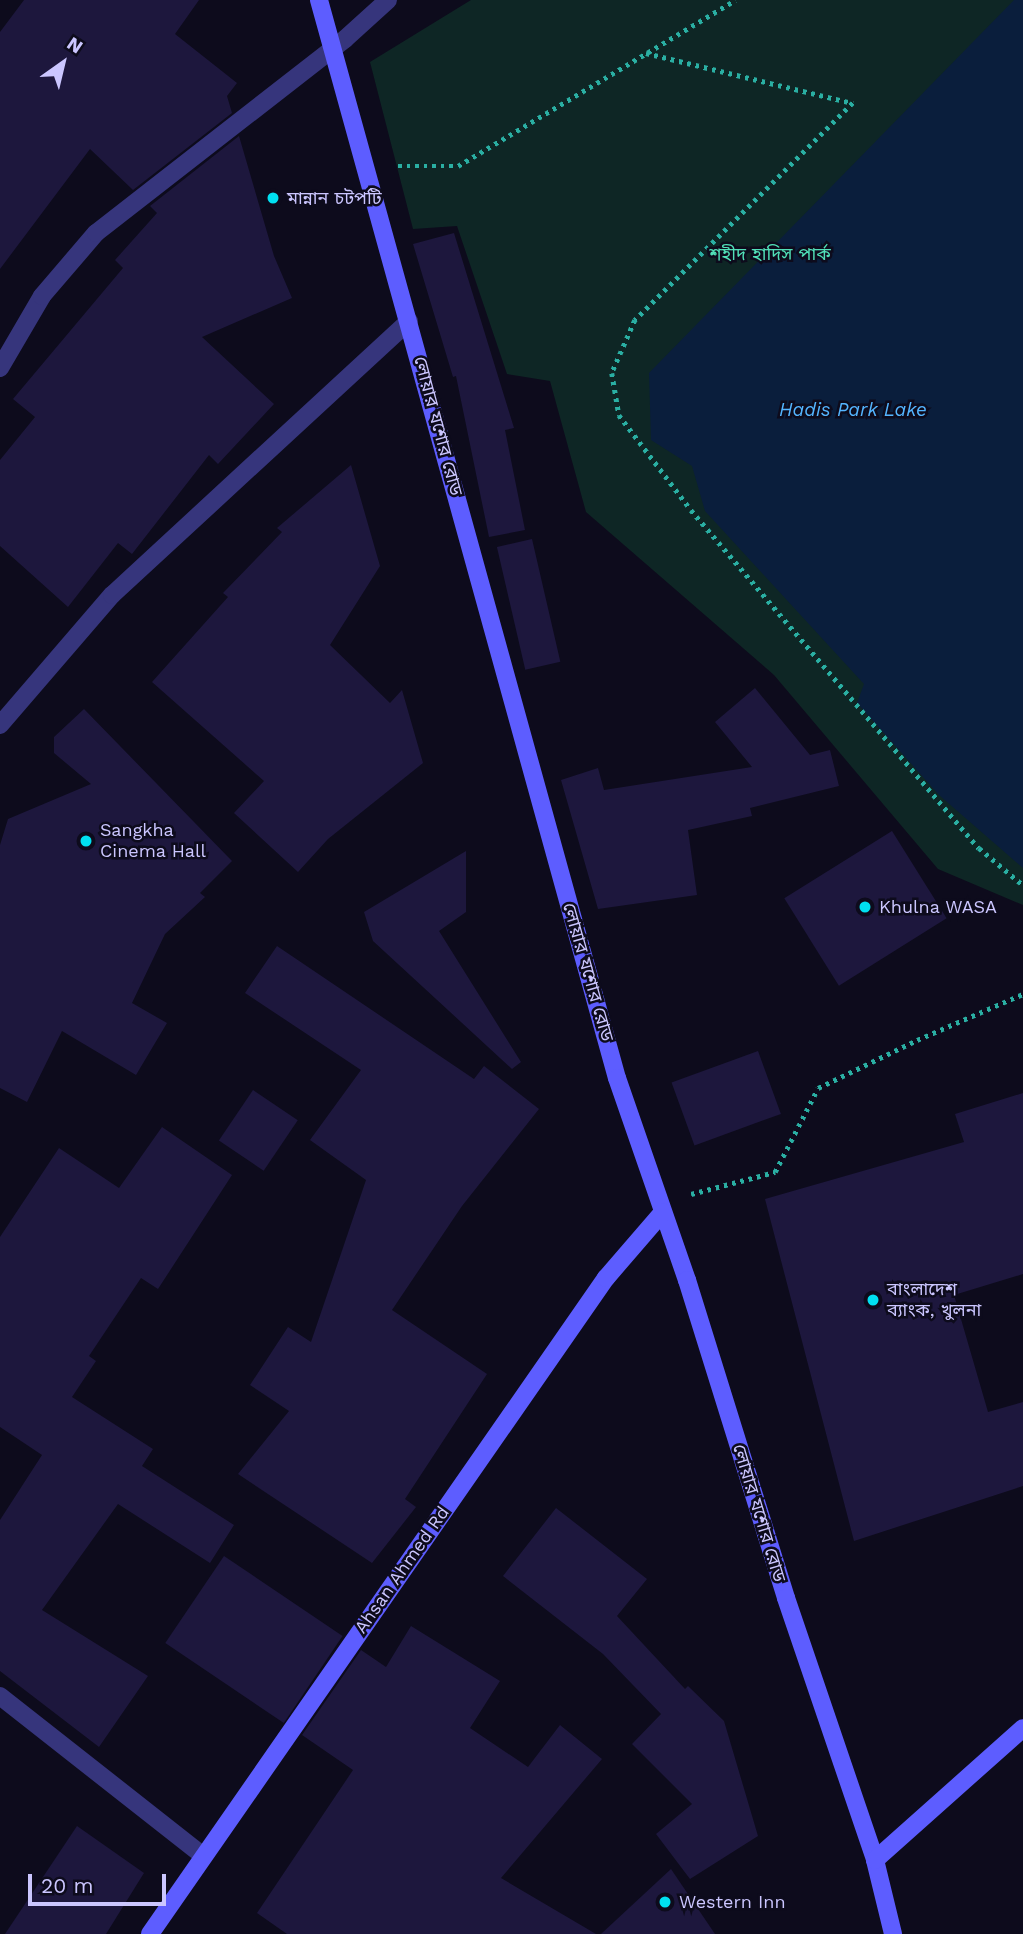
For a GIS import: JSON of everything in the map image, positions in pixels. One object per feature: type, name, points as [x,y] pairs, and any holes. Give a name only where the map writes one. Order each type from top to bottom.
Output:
[{"type":"main road","name":"লোয়ার যশোর রোড","points":[[319,0],[617,1077],[874,1860],[892,1934]]},
{"type":"main road","name":"Ahsan Ahmed Rd","points":[[150,1934],[606,1279],[661,1207]]},
{"type":"main road","points":[[874,1860],[1023,1728]]},
{"type":"street","points":[[0,368],[42,296],[96,233],[388,0]]},
{"type":"street","points":[[0,725],[112,595],[409,321]]},
{"type":"street","points":[[0,1696],[203,1856]]},
{"type":"path","points":[[398,166],[458,166],[735,0]]},
{"type":"path","points":[[646,53],[853,103],[635,320],[612,373],[619,415],[691,510],[979,848],[1023,885]]},
{"type":"path","points":[[661,1207],[775,1172],[818,1088],[916,1040],[1023,994]]},
{"type":"green space","name":"শহীদ হাদিস পার্ক","points":[[471,0],[1023,0],[1023,905],[938,869],[774,675],[586,512],[550,381],[507,374],[457,226],[413,229],[370,62]]},
{"type":"water","name":"Hadis Park Lake","points":[[1014,0],[1023,0],[1023,868],[939,795],[857,703],[864,684],[705,511],[692,466],[651,440],[649,373]]},
{"type":"building","points":[[24,0],[199,0],[175,34],[237,83],[227,96],[232,113],[133,190],[90,149],[0,269],[0,32]]},
{"type":"building","points":[[239,136],[274,256],[292,298],[202,337],[274,404],[218,464],[209,455],[132,554],[118,543],[68,607],[0,546],[0,460],[35,417],[13,399],[123,268],[115,260],[157,213],[150,206]]},
{"type":"building","points":[[454,233],[514,428],[505,430],[525,530],[489,537],[456,376],[453,377],[413,244]]},
{"type":"building","points":[[351,465],[380,566],[330,645],[390,703],[402,690],[423,763],[328,839],[298,872],[234,813],[264,781],[152,682],[228,597],[223,593],[282,532],[277,528]]},
{"type":"building","points":[[532,539],[560,662],[525,670],[497,547]]},
{"type":"building","points":[[755,688],[810,755],[830,750],[839,786],[750,808],[752,816],[688,830],[697,895],[598,909],[561,780],[598,768],[604,790],[752,767],[715,722]]},
{"type":"building","points":[[84,709],[232,861],[200,893],[205,897],[165,934],[132,1003],[167,1023],[136,1075],[62,1031],[27,1102],[0,1088],[0,845],[8,819],[91,784],[54,753],[54,737]]},
{"type":"building","name":"Khulna WASA","points":[[892,831],[947,918],[839,986],[784,898]]},
{"type":"building","points":[[466,851],[466,912],[439,931],[521,1062],[512,1069],[373,941],[364,912]]},
{"type":"building","points":[[277,946],[474,1079],[484,1066],[539,1109],[462,1206],[392,1310],[487,1374],[405,1499],[416,1507],[372,1563],[238,1474],[289,1411],[250,1385],[288,1327],[311,1342],[366,1180],[310,1140],[361,1070],[245,993]]},
{"type":"building","points":[[758,1051],[781,1114],[694,1145],[672,1082]]},
{"type":"building","points":[[253,1090],[298,1120],[264,1171],[219,1141]]},
{"type":"building","name":"বাংলাদেশ ব্যাংক, খুলনা","points":[[1023,1093],[1023,1274],[954,1295],[988,1412],[1023,1402],[1023,1486],[854,1541],[765,1199],[964,1142],[955,1114]]},
{"type":"building","points":[[162,1127],[232,1175],[158,1289],[141,1278],[89,1356],[96,1361],[72,1397],[153,1449],[142,1466],[234,1525],[210,1563],[118,1504],[42,1610],[148,1676],[99,1747],[0,1671],[0,1520],[42,1455],[0,1427],[0,1237],[59,1148],[119,1188]]},
{"type":"building","points":[[556,1508],[647,1579],[617,1616],[685,1689],[688,1686],[724,1721],[758,1836],[690,1879],[656,1834],[692,1804],[632,1744],[661,1714],[603,1654],[503,1576]]},
{"type":"building","points":[[224,1556],[343,1636],[284,1723],[165,1643]]},
{"type":"building","points":[[411,1626],[500,1681],[470,1728],[528,1767],[560,1725],[602,1759],[501,1878],[596,1934],[287,1934],[257,1913],[353,1770],[302,1735],[361,1650],[386,1667]]},
{"type":"building","points":[[77,1826],[144,1873],[106,1934],[5,1934]]},
{"type":"building","name":"Western Inn","points":[[671,1869],[715,1934],[601,1934]]},
{"type":"place","name":"মান্নান চটপটি","points":[[273,198]]},
{"type":"place","name":"Sangkha Cinema Hall","points":[[86,841]]},
{"type":"place","name":"Khulna WASA","points":[[865,907]]},
{"type":"place","name":"বাংলাদেশ ব্যাংক, খুলনা","points":[[873,1300]]},
{"type":"place","name":"Western Inn","points":[[665,1902]]}]
